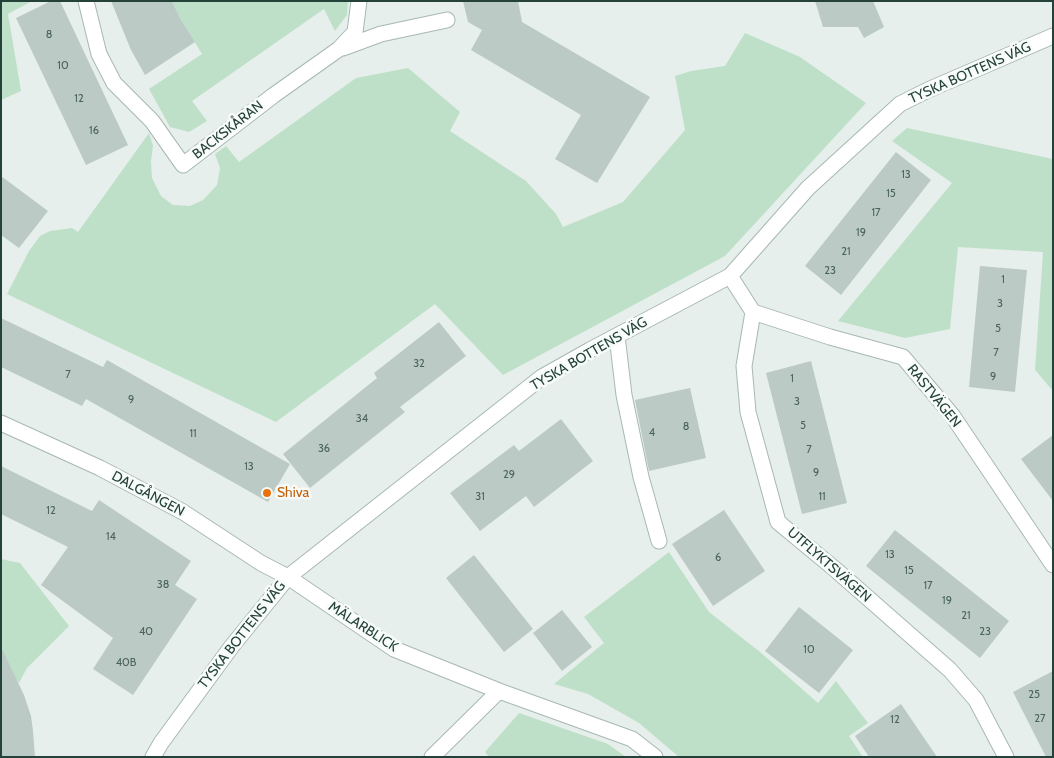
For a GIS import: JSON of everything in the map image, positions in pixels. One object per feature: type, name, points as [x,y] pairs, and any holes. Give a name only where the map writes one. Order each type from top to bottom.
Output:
[{"type":"street","name":"BACKSKÅRAN","points":[[86,1],[99,54],[114,83],[152,120],[183,165],[274,95],[339,49],[355,32],[359,1]]},
{"type":"street","points":[[339,49],[381,34],[447,20]]},
{"type":"street","name":"TYSKA BOTTENS VÄG","points":[[154,757],[161,743],[226,654],[288,577],[542,377],[730,276],[808,188],[900,104],[1053,36]]},
{"type":"street","points":[[730,276],[753,312]]},
{"type":"street","name":"RASTVÄGEN","points":[[753,312],[830,337],[903,356],[952,415],[1053,565]]},
{"type":"street","name":"UTFLYKTSVÄGEN","points":[[753,312],[744,366],[748,412],[778,522],[950,670],[976,700],[1006,757]]},
{"type":"street","points":[[617,336],[624,395],[641,477],[659,541]]},
{"type":"street","name":"DALGÅNGEN","points":[[1,423],[100,468],[183,512],[261,563],[288,577]]},
{"type":"street","name":"MÄLARBLICK","points":[[288,577],[394,649],[499,691],[632,739],[655,757]]},
{"type":"street","points":[[432,757],[499,691]]},
{"type":"green space","points":[[1,1],[32,1],[8,14],[21,91],[1,100]]},
{"type":"green space","points":[[172,1],[348,1],[347,15],[335,31],[324,9],[192,101],[207,121],[189,132],[170,127],[149,89],[202,54],[181,20]]},
{"type":"green space","points":[[745,33],[800,57],[866,103],[725,256],[503,375],[435,304],[276,422],[7,294],[29,251],[40,236],[50,231],[72,228],[78,232],[149,133],[153,146],[151,161],[152,178],[161,196],[173,205],[190,206],[203,200],[217,185],[220,168],[215,154],[226,146],[239,162],[356,78],[408,68],[460,112],[450,131],[526,181],[556,214],[563,227],[623,202],[685,130],[675,76],[691,71],[725,66]]},
{"type":"green space","points":[[907,128],[1053,159],[1053,391],[1035,370],[1043,252],[958,247],[950,329],[905,338],[838,321],[952,183],[892,141]]},
{"type":"green space","points":[[669,552],[709,612],[760,652],[818,703],[836,681],[868,723],[849,736],[863,757],[679,757],[639,723],[588,694],[554,684],[604,643],[584,617]]},
{"type":"green space","points":[[1,559],[20,563],[69,626],[27,668],[19,683],[1,662]]},
{"type":"green space","points":[[519,713],[608,744],[626,757],[489,757],[485,752]]},
{"type":"building","points":[[51,1],[60,1],[128,145],[86,165],[16,18]]},
{"type":"building","points":[[111,1],[172,1],[195,42],[145,75],[131,50]]},
{"type":"building","points":[[463,1],[518,1],[522,22],[650,97],[597,183],[555,159],[581,115],[471,50],[482,30],[468,22]]},
{"type":"building","points":[[815,1],[873,1],[884,27],[864,38],[858,27],[823,27]]},
{"type":"building","points":[[896,152],[931,180],[841,295],[805,266]]},
{"type":"building","points":[[1,176],[48,211],[19,248],[1,235]]},
{"type":"building","points":[[980,266],[1027,270],[1015,392],[969,387]]},
{"type":"building","points":[[1,318],[103,367],[107,360],[290,464],[268,502],[86,399],[82,406],[1,367]]},
{"type":"building","points":[[439,322],[466,356],[400,407],[405,412],[310,488],[283,454],[377,378],[374,373]]},
{"type":"building","points":[[811,361],[847,503],[802,514],[766,373]]},
{"type":"building","points":[[690,388],[706,458],[649,471],[635,400]]},
{"type":"building","points":[[561,419],[593,461],[534,507],[526,496],[480,531],[450,493],[514,445],[519,451]]},
{"type":"building","points":[[1053,435],[1053,501],[1021,459]]},
{"type":"building","points":[[1,466],[92,511],[99,500],[191,561],[175,585],[197,599],[133,695],[93,669],[113,638],[41,585],[68,547],[1,514]]},
{"type":"building","points":[[724,510],[765,571],[713,606],[672,544]]},
{"type":"building","points":[[895,530],[1009,621],[980,658],[866,566]]},
{"type":"building","points":[[474,555],[533,629],[504,652],[446,578]]},
{"type":"building","points":[[799,607],[853,650],[819,693],[765,651]]},
{"type":"building","points":[[562,610],[592,647],[562,671],[533,633]]},
{"type":"building","points":[[1,647],[24,695],[31,716],[35,757],[1,757]]},
{"type":"building","points":[[1053,671],[1053,757],[1046,757],[1013,692]]},
{"type":"building","points":[[901,704],[937,757],[869,757],[855,736]]},
{"type":"place","name":"Shiva","points":[[267,493]]}]
